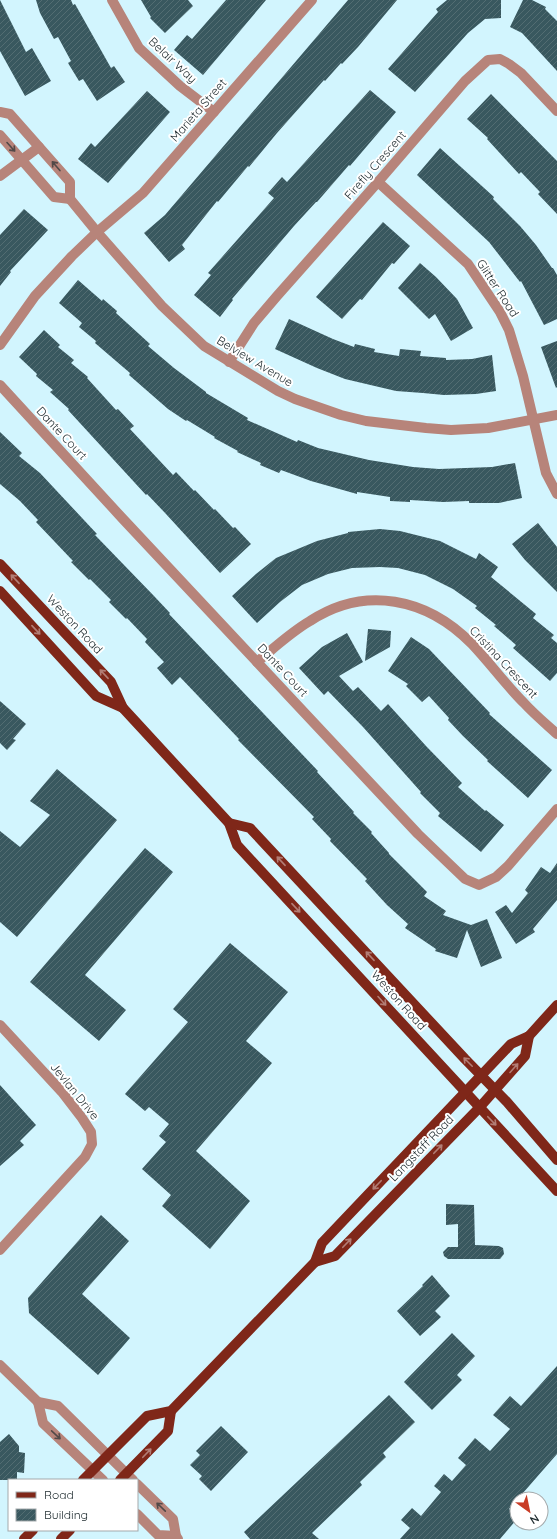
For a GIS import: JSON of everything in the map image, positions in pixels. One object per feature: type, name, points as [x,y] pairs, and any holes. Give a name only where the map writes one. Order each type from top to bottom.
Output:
[{"type":"main road","name":"Weston Road","points":[[0,564],[111,682],[123,708],[229,823],[237,844],[557,1191]]},
{"type":"main road","name":"Weston Road","points":[[0,591],[96,696],[123,708]]},
{"type":"main road","name":"Weston Road","points":[[229,823],[250,828],[495,1090],[557,1160]]},
{"type":"main road","name":"Langstaff Road","points":[[170,1411],[315,1262],[322,1243],[481,1075],[511,1044],[529,1036],[557,1005]]},
{"type":"main road","name":"Langstaff Road","points":[[315,1262],[335,1256],[479,1108],[525,1056],[529,1036]]},
{"type":"main road","points":[[84,1479],[147,1416],[170,1411],[168,1431],[127,1478]]},
{"type":"main road","points":[[24,1539],[32,1531]]},
{"type":"main road","points":[[60,1539],[69,1531]]},
{"type":"street","name":"Belair Way","points":[[112,0],[139,48],[180,86],[214,112]]},
{"type":"street","name":"Marieta Street","points":[[97,232],[143,193],[312,0]]},
{"type":"street","name":"Firefly Crescent","points":[[229,362],[254,323],[378,182],[464,81],[488,60],[500,59],[509,64],[521,73],[557,111]]},
{"type":"street","points":[[0,112],[10,114],[70,182],[70,199],[54,197],[0,135]]},
{"type":"street","points":[[0,176],[39,147]]},
{"type":"street","name":"Glitter Road","points":[[378,182],[468,264],[483,284],[500,312],[509,330],[524,376],[546,473],[557,494]]},
{"type":"street","name":"Belview Avenue","points":[[70,199],[162,306],[204,346],[258,380],[295,400],[341,415],[366,421],[451,430],[488,428],[557,415]]},
{"type":"street","points":[[0,345],[35,296],[72,256],[97,232]]},
{"type":"street","name":"Dante Court","points":[[0,385],[123,520],[418,834],[465,879],[479,885],[496,877],[508,866],[557,810]]},
{"type":"street","name":"Cristina Crescent","points":[[257,662],[310,620],[328,611],[348,603],[363,600],[393,600],[420,609],[444,620],[471,643],[524,704],[557,734]]},
{"type":"street","name":"Jevlan Drive","points":[[0,1025],[62,1092],[91,1132],[92,1144],[85,1157],[0,1250]]},
{"type":"street","points":[[0,1365],[38,1402],[43,1423],[102,1479]]},
{"type":"street","points":[[38,1402],[58,1406],[108,1454],[127,1478]]},
{"type":"street","points":[[138,1485],[173,1519],[177,1538],[158,1535],[138,1515]]},
{"type":"building","points":[[0,0],[26,52],[32,48],[51,81],[25,96],[0,51]]},
{"type":"building","points":[[36,0],[71,0],[73,5],[75,4],[111,68],[114,66],[125,82],[97,101],[83,79],[79,81],[68,63],[71,61],[58,37],[54,39],[40,13]]},
{"type":"building","points":[[141,0],[188,0],[193,6],[165,33],[150,18],[151,17]]},
{"type":"building","points":[[226,0],[266,0],[203,75],[174,50],[187,35],[192,39]]},
{"type":"building","points":[[348,0],[397,0],[358,47],[325,81],[324,80],[249,167],[248,166],[218,202],[217,201],[182,245],[185,249],[169,262],[144,233],[165,215]]},
{"type":"building","points":[[447,0],[501,0],[501,18],[485,19],[468,33],[415,92],[388,69],[438,12],[436,9]]},
{"type":"building","points":[[523,0],[532,0],[546,7],[545,9],[557,21],[557,71],[522,33],[510,27]]},
{"type":"building","points":[[370,90],[396,112],[350,166],[349,165],[294,226],[232,299],[233,300],[220,317],[194,295],[211,275],[208,273],[274,198],[268,193],[282,177],[287,182]]},
{"type":"building","points":[[147,91],[170,112],[108,183],[78,159],[91,143],[95,147]]},
{"type":"building","points":[[491,94],[557,161],[557,214],[538,194],[540,192],[521,172],[519,174],[487,139],[488,138],[467,119]]},
{"type":"building","points":[[440,148],[494,197],[493,199],[520,226],[553,268],[557,275],[557,319],[544,325],[521,281],[520,282],[489,242],[417,175]]},
{"type":"building","points":[[24,209],[48,230],[10,271],[11,272],[0,286],[0,235]]},
{"type":"building","points":[[383,222],[410,246],[394,264],[392,263],[362,300],[360,299],[342,319],[316,297]]},
{"type":"building","points":[[420,263],[457,299],[473,328],[451,341],[435,314],[429,319],[398,288]]},
{"type":"building","points":[[78,280],[102,301],[103,299],[117,311],[116,313],[150,344],[148,346],[174,368],[206,393],[248,418],[247,420],[297,442],[298,440],[318,448],[369,460],[413,467],[439,469],[492,467],[515,463],[522,498],[499,503],[469,503],[469,501],[390,501],[390,497],[357,492],[357,494],[311,481],[281,470],[279,473],[260,465],[261,463],[237,452],[238,451],[214,438],[215,437],[168,409],[129,375],[130,373],[79,327],[82,323],[59,303]]},
{"type":"building","points":[[289,319],[354,347],[355,344],[375,349],[374,352],[399,356],[400,349],[421,351],[420,356],[446,358],[446,360],[472,359],[492,355],[496,391],[476,394],[444,395],[396,391],[345,379],[275,349]]},
{"type":"building","points":[[44,330],[60,345],[58,347],[74,360],[71,363],[88,377],[87,378],[116,410],[118,409],[134,426],[130,429],[173,475],[176,472],[194,491],[195,490],[233,528],[235,527],[251,544],[220,573],[166,514],[147,494],[146,495],[68,410],[69,409],[50,392],[53,390],[36,376],[37,374],[19,357]]},
{"type":"building","points":[[557,341],[557,387],[556,388],[541,347]]},
{"type":"building","points":[[0,432],[22,453],[19,456],[40,473],[97,534],[95,535],[318,771],[317,772],[372,832],[371,833],[389,854],[427,892],[424,896],[446,911],[443,915],[471,925],[487,919],[502,958],[481,967],[467,930],[457,958],[435,951],[436,949],[405,928],[408,924],[387,905],[365,881],[367,879],[330,841],[331,839],[312,819],[314,817],[238,740],[239,739],[180,677],[172,685],[157,668],[164,662],[145,642],[147,639],[109,602],[111,600],[71,562],[73,561],[36,522],[38,520],[20,501],[0,484]]},
{"type":"building","points":[[538,523],[557,547],[557,592],[525,560],[512,544]]},
{"type":"building","points":[[380,529],[400,531],[440,541],[476,559],[479,553],[498,567],[491,577],[536,614],[533,618],[554,635],[551,638],[557,643],[557,673],[550,681],[513,648],[516,645],[494,626],[496,625],[475,608],[477,606],[453,589],[425,575],[398,568],[352,568],[328,574],[302,585],[280,602],[257,623],[232,596],[276,558],[317,541],[348,532]]},
{"type":"building","points":[[368,629],[391,631],[390,647],[365,661]]},
{"type":"building","points":[[347,633],[363,662],[339,676],[353,691],[358,687],[381,711],[388,704],[462,783],[458,787],[485,811],[486,810],[504,825],[481,852],[438,816],[440,813],[420,793],[421,792],[363,727],[328,691],[324,695],[299,668],[322,647]]},
{"type":"building","points":[[411,637],[429,649],[490,713],[489,714],[552,770],[528,798],[487,761],[488,760],[448,720],[449,718],[429,696],[422,702],[406,686],[408,684],[388,671]]},
{"type":"building","points":[[0,701],[26,724],[13,739],[16,740],[7,750],[0,743]]},
{"type":"building","points":[[57,769],[117,820],[17,937],[0,922],[0,831],[20,847],[50,815],[30,801]]},
{"type":"building","points":[[145,848],[173,872],[85,975],[126,1010],[99,1041],[30,982]]},
{"type":"building","points":[[557,863],[557,900],[533,929],[535,932],[516,944],[495,912],[506,905],[512,913],[528,893],[525,890],[541,867],[550,873]]},
{"type":"building","points":[[230,943],[288,992],[246,1041],[272,1063],[196,1151],[250,1201],[210,1249],[162,1206],[171,1195],[142,1169],[166,1142],[159,1136],[169,1124],[149,1107],[145,1111],[125,1094],[188,1022],[173,1009]]},
{"type":"building","points":[[0,1085],[36,1125],[20,1141],[24,1145],[0,1166]]},
{"type":"building","points":[[446,1204],[474,1205],[475,1245],[499,1246],[503,1248],[504,1254],[500,1259],[448,1259],[444,1256],[443,1252],[448,1247],[458,1247],[458,1224],[446,1225]]},
{"type":"building","points":[[101,1215],[129,1241],[82,1294],[130,1338],[98,1375],[29,1313],[28,1298]]},
{"type":"building","points":[[432,1275],[450,1296],[435,1311],[441,1317],[420,1336],[397,1311],[423,1286],[422,1285]]},
{"type":"building","points":[[452,1333],[475,1356],[457,1375],[462,1380],[432,1410],[404,1382]]},
{"type":"building","points":[[557,1366],[557,1454],[525,1491],[509,1491],[509,1528],[500,1539],[400,1539],[410,1528],[401,1520],[412,1508],[421,1516],[441,1492],[434,1486],[444,1474],[452,1481],[466,1465],[458,1458],[475,1438],[490,1451],[510,1429],[493,1415],[510,1396],[521,1406]]},
{"type":"building","points":[[389,1395],[415,1422],[383,1453],[386,1457],[360,1482],[362,1485],[312,1533],[319,1539],[250,1539],[244,1532]]},
{"type":"building","points":[[221,1426],[248,1452],[211,1491],[199,1479],[202,1476],[190,1465],[200,1455],[196,1451]]},
{"type":"building","points":[[9,1434],[19,1446],[19,1452],[25,1453],[24,1473],[17,1472],[17,1479],[0,1480],[0,1442]]}]
